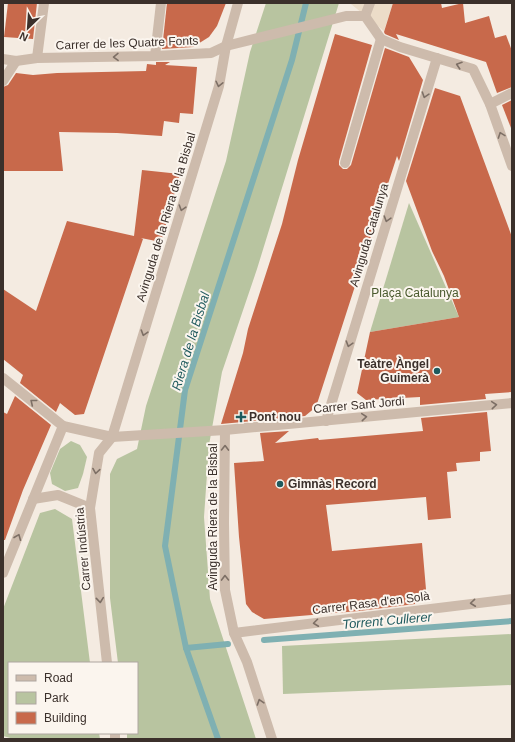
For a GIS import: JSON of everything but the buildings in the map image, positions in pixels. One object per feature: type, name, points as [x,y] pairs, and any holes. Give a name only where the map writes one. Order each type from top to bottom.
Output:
[{"type":"street","points":[[37,58],[44,3]]},
{"type":"street","points":[[155,56],[161,3]]},
{"type":"street","name":"Avinguda de la Riera de la Bisbal","points":[[112,437],[219,86],[226,46],[238,3]]},
{"type":"street","points":[[370,3],[365,16],[381,39],[473,69],[490,104],[512,166]]},
{"type":"street","name":"Carrer de les Quatre Fonts","points":[[3,60],[211,53],[226,46],[240,42],[346,16],[365,16]]},
{"type":"street","points":[[345,163],[381,39]]},
{"type":"street","name":"Avinguda Catalunya","points":[[326,421],[437,58]]},
{"type":"street","points":[[3,81],[16,60]]},
{"type":"street","points":[[490,104],[512,93]]},
{"type":"street","points":[[3,378],[63,426],[3,573]]},
{"type":"street","name":"Carrer Sant Jordi","points":[[63,426],[112,437],[133,436],[225,430],[512,403]]},
{"type":"street","name":"Avinguda Riera de la Bisbal","points":[[225,430],[225,590],[234,633],[247,662],[272,739]]},
{"type":"street","name":"Carrer Indústria","points":[[107,662],[90,508],[99,453],[112,437]]},
{"type":"street","points":[[33,499],[58,495],[90,508]]},
{"type":"street","name":"Carrer Rasa d'en Solà","points":[[234,633],[512,599]]},
{"type":"green space","points":[[266,3],[339,3],[257,269],[222,372],[209,445],[204,517],[210,599],[256,739],[127,739],[127,734],[138,734],[138,662],[118,662],[110,598],[110,474],[117,459],[137,449],[146,406],[226,161],[250,52]]},
{"type":"green space","name":"Plaça Catalunya","points":[[409,203],[459,317],[370,332]]},
{"type":"green space","points":[[71,441],[80,445],[87,457],[78,488],[65,491],[52,484],[50,473],[60,449]]},
{"type":"green space","points":[[55,509],[72,519],[90,662],[8,662],[8,734],[99,734],[100,739],[14,739],[3,736],[3,609],[40,513]]},
{"type":"green space","points":[[512,634],[512,685],[283,694],[282,646]]},
{"type":"shaded area","points":[[393,3],[384,31],[351,4]]},
{"type":"waterway","name":"Riera de la Bisbal","points":[[218,739],[186,648],[165,546],[185,390],[292,60],[306,3]]},
{"type":"waterway","name":"Torrent Cullerer","points":[[264,640],[512,621]]},
{"type":"waterway","name":"Torrent Cullerer","points":[[186,648],[228,644]]},
{"type":"place","name":"Teàtre Àngel Guimerà","points":[[437,371]]},
{"type":"place","name":"Pont nou","points":[[241,417]]},
{"type":"place","name":"Gimnàs Record","points":[[280,484]]}]
